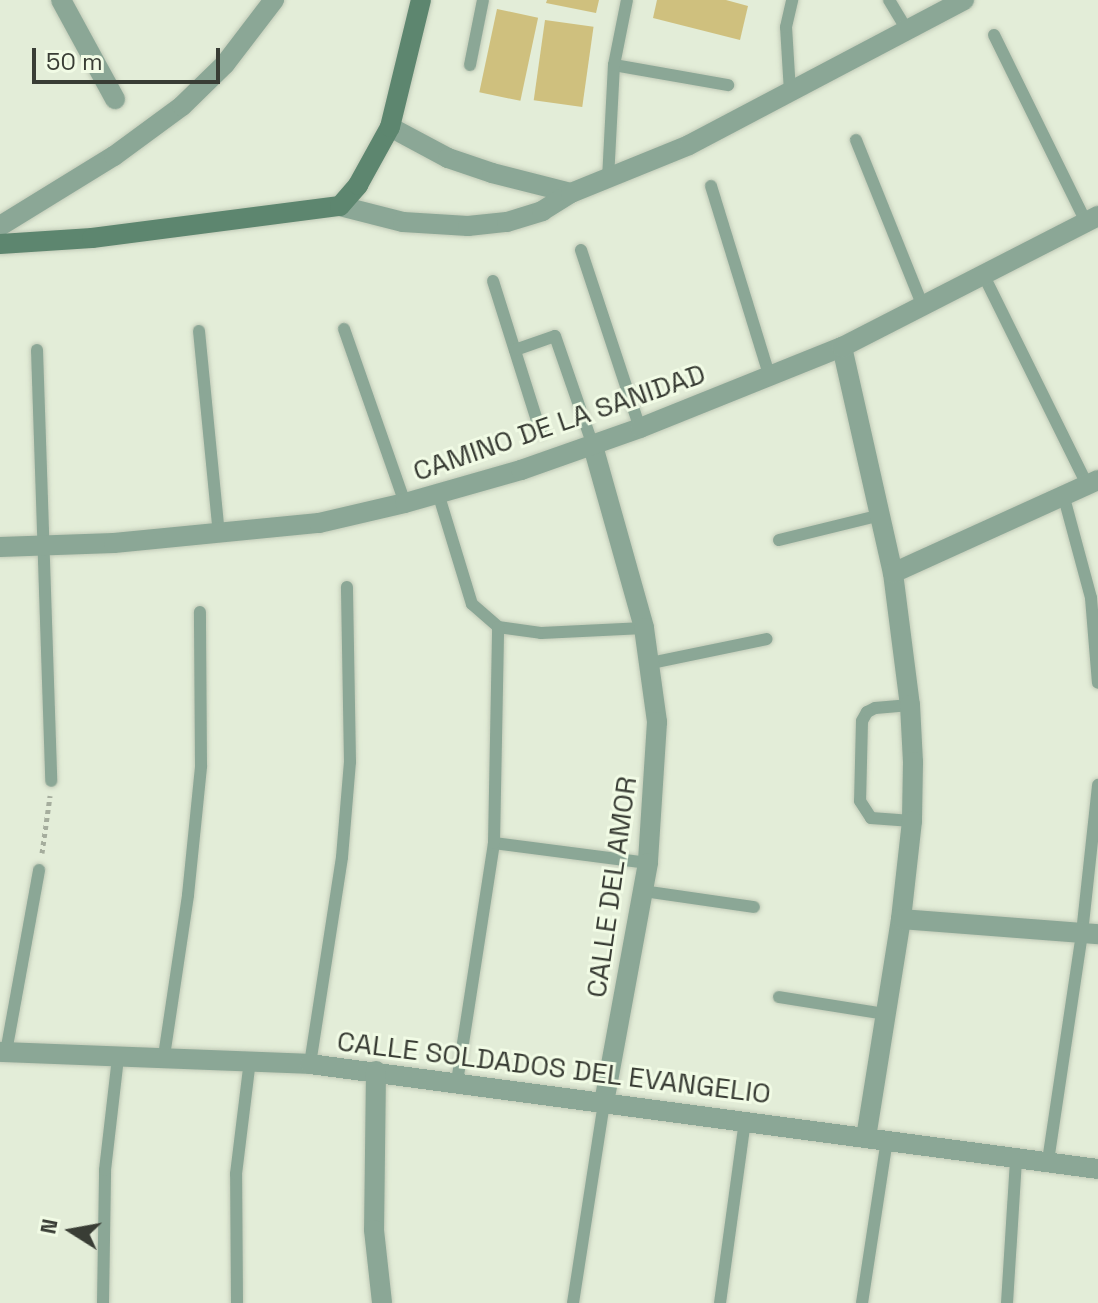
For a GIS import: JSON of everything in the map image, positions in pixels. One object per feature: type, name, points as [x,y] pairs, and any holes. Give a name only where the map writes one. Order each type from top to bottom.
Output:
[{"type":"street","points":[[61,0],[115,99]]},
{"type":"street","points":[[0,226],[114,156],[182,106],[235,52],[274,0]]},
{"type":"street","points":[[340,206],[358,185],[390,127],[421,0]]},
{"type":"street","points":[[0,244],[92,238],[340,206],[403,222],[468,226],[507,222],[542,211],[571,193],[689,145],[964,0]]},
{"type":"street","points":[[390,127],[463,163],[571,193]]},
{"type":"street","name":"CAMINO DE LA SANIDAD","points":[[0,547],[45,547],[219,534],[319,523],[405,503],[593,446],[770,378],[842,347],[1092,219]]},
{"type":"street","points":[[842,347],[893,573],[910,705],[912,821],[901,919],[866,1137]]},
{"type":"street","name":"CALLE DEL AMOR","points":[[593,446],[644,628],[657,722],[648,863],[604,1102]]},
{"type":"street","points":[[893,573],[1093,482]]},
{"type":"street","points":[[901,919],[1090,934]]},
{"type":"street","name":"CALLE SOLDADOS DEL EVANGELIO","points":[[3,1052],[250,1060],[376,1071],[1098,1169]]},
{"type":"street","points":[[376,1071],[374,1230],[382,1303]]},
{"type":"lane","points":[[470,65],[483,0]]},
{"type":"lane","points":[[608,179],[614,65],[627,0]]},
{"type":"lane","points":[[790,92],[786,27],[792,0]]},
{"type":"lane","points":[[889,0],[907,30]]},
{"type":"lane","points":[[994,35],[1092,219]]},
{"type":"lane","points":[[614,65],[728,85]]},
{"type":"lane","points":[[856,140],[923,307]]},
{"type":"lane","points":[[711,186],[770,378]]},
{"type":"lane","points":[[581,250],[640,428]]},
{"type":"lane","points":[[984,276],[1093,482]]},
{"type":"lane","points":[[493,281],[541,433]]},
{"type":"lane","points":[[344,329],[405,503]]},
{"type":"lane","points":[[199,331],[219,534]]},
{"type":"lane","points":[[515,350],[555,336],[593,446]]},
{"type":"lane","points":[[37,350],[51,781]]},
{"type":"lane","points":[[438,493],[472,604],[498,627],[541,633],[644,628]]},
{"type":"lane","points":[[1063,494],[1091,598],[1098,683]]},
{"type":"lane","points":[[779,540],[881,515]]},
{"type":"lane","points":[[310,1064],[342,857],[350,762],[347,587]]},
{"type":"lane","points":[[164,1056],[188,895],[201,766],[200,612]]},
{"type":"lane","points":[[457,1082],[494,843],[498,627]]},
{"type":"lane","points":[[651,663],[767,639]]},
{"type":"lane","points":[[910,705],[875,708],[867,712],[862,721],[860,801],[871,818],[912,821]]},
{"type":"lane","points":[[1048,1161],[1090,934],[1098,785]]},
{"type":"lane","points":[[494,843],[648,863]]},
{"type":"lane","points":[[3,1052],[39,870]]},
{"type":"lane","points":[[643,891],[754,907]]},
{"type":"lane","points":[[779,997],[885,1014]]},
{"type":"lane","points":[[103,1303],[105,1170],[118,1057]]},
{"type":"lane","points":[[237,1303],[236,1174],[250,1060]]},
{"type":"lane","points":[[573,1303],[604,1102]]},
{"type":"lane","points":[[720,1303],[745,1121]]},
{"type":"lane","points":[[862,1303],[887,1140]]},
{"type":"lane","points":[[1007,1303],[1016,1158]]},
{"type":"path","points":[[39,870],[49,814],[51,781]]},
{"type":"building","points":[[547,0],[599,0],[596,13],[546,3]]},
{"type":"building","points":[[657,0],[726,0],[748,6],[740,40],[653,18]]},
{"type":"building","points":[[497,9],[538,18],[520,101],[479,92]]},
{"type":"building","points":[[545,20],[594,27],[582,107],[534,100]]}]
